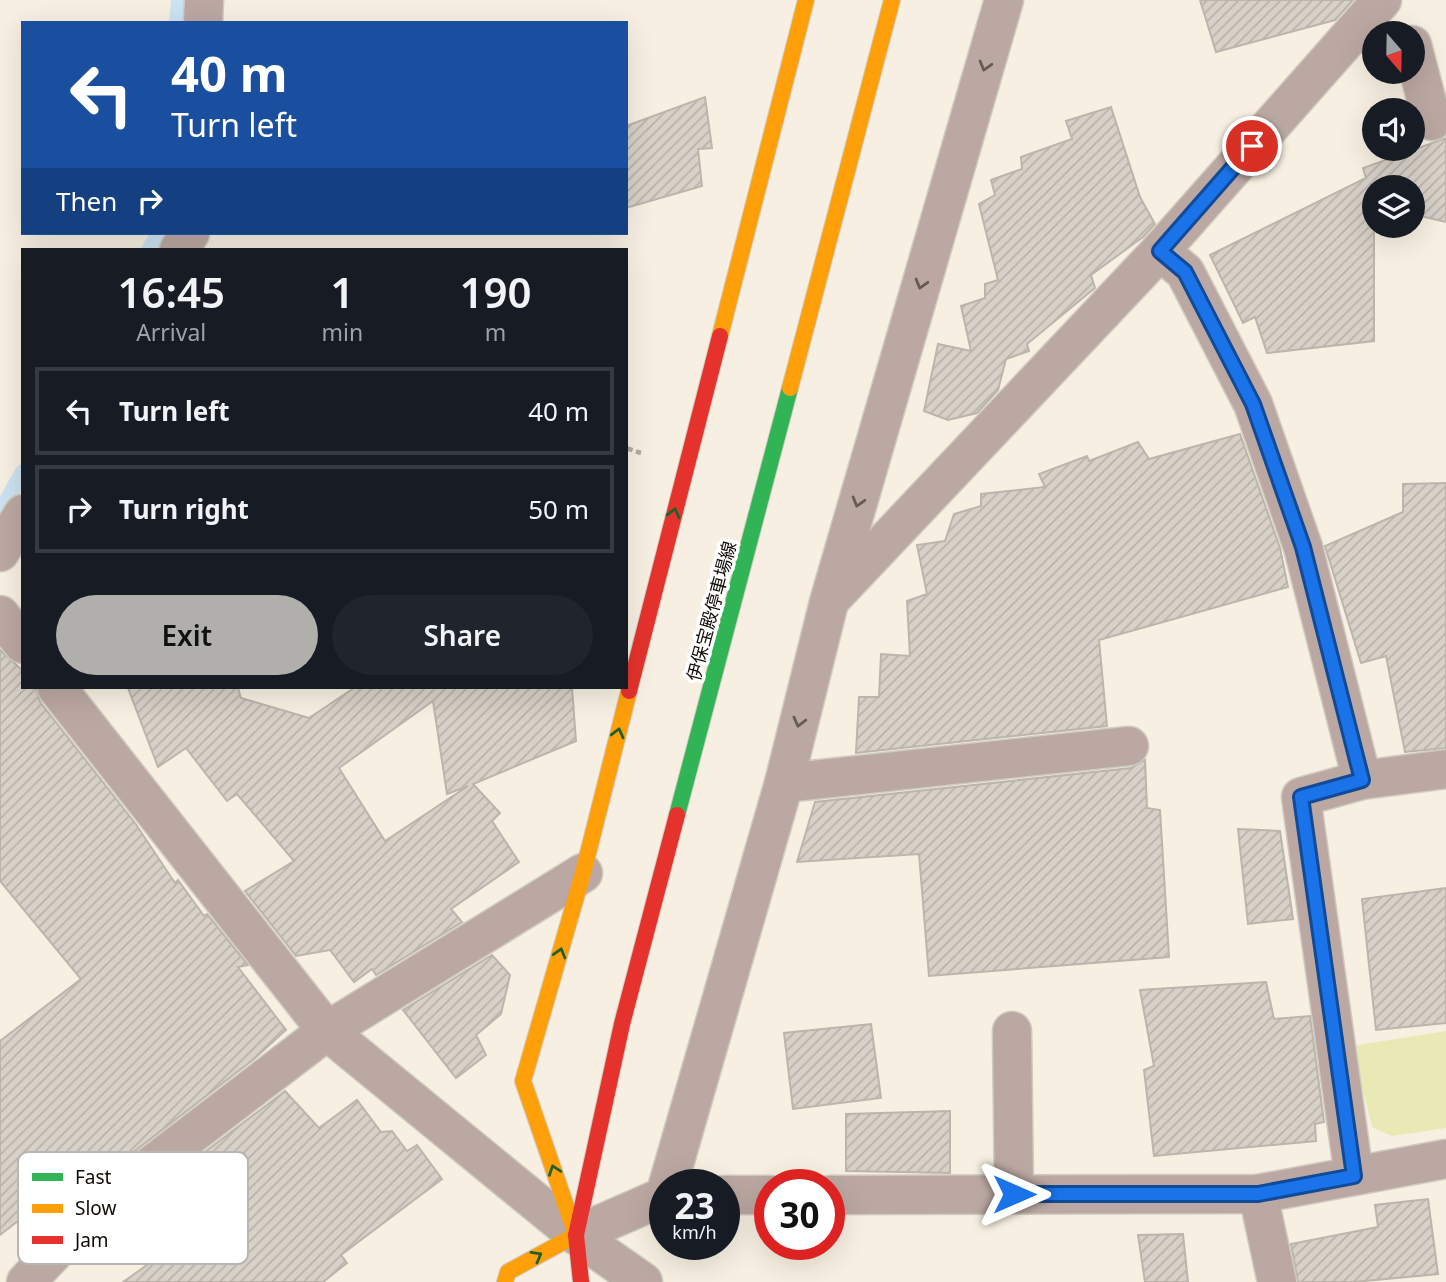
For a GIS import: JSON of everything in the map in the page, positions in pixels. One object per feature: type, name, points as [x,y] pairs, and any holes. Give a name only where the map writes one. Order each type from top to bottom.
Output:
[{"type":"main road","points":[[505,1282],[508,1272],[576,1235],[523,1081],[583,873],[806,0]]},
{"type":"main road","name":"伊保宝殿停車場線","points":[[581,1282],[576,1235],[622,1024],[892,0]]},
{"type":"street","points":[[202,21],[204,0]]},
{"type":"street","points":[[673,1169],[784,783],[828,602],[1004,0]]},
{"type":"street","points":[[828,602],[1160,251],[1382,0]]},
{"type":"street","points":[[1399,0],[1405,21]]},
{"type":"street","points":[[1422,84],[1432,121]]},
{"type":"street","points":[[1160,251],[1185,272],[1253,404],[1303,547],[1362,780]]},
{"type":"street","points":[[0,552],[21,517]]},
{"type":"street","points":[[0,615],[21,641]]},
{"type":"street","points":[[58,689],[327,1031],[576,1235],[643,1282]]},
{"type":"street","points":[[784,783],[1129,746]]},
{"type":"street","points":[[1354,1176],[1301,797],[1362,780],[1446,769]]},
{"type":"street","points":[[169,1152],[327,1031],[583,873]]},
{"type":"street","points":[[1012,1031],[1014,1194]]},
{"type":"street","points":[[845,1195],[1258,1194],[1446,1159]]},
{"type":"street","points":[[1258,1194],[1277,1282]]},
{"type":"street","points":[[576,1235],[649,1203]]},
{"type":"street","points":[[26,1282],[43,1264]]},
{"type":"green space","points":[[1446,1031],[1446,1128],[1392,1136],[1372,1127],[1352,1046]]},
{"type":"building","points":[[1200,0],[1353,0],[1335,20],[1216,52]]},
{"type":"building","points":[[705,97],[712,148],[698,149],[702,186],[628,207],[628,125]]},
{"type":"building","points":[[1111,107],[1140,197],[1155,224],[1143,237],[1091,275],[1095,288],[1027,344],[1029,351],[1006,359],[998,390],[977,413],[948,420],[924,411],[938,344],[971,351],[961,306],[985,298],[985,284],[998,280],[979,204],[995,195],[991,180],[1022,169],[1021,157],[1072,139],[1066,121]]},
{"type":"building","points":[[1446,138],[1446,222],[1425,217],[1425,175],[1365,175],[1363,168],[1382,161],[1425,161],[1425,146]]},
{"type":"building","points":[[1362,180],[1362,238],[1374,238],[1374,341],[1267,353],[1255,317],[1243,323],[1210,255]]},
{"type":"building","points":[[1240,434],[1280,548],[1288,587],[1099,640],[1107,726],[856,753],[859,697],[879,697],[881,654],[910,656],[907,601],[927,594],[917,545],[945,541],[954,514],[981,506],[981,494],[1045,487],[1039,474],[1087,456],[1089,461],[1138,442],[1149,459]]},
{"type":"building","points":[[1446,483],[1446,748],[1405,752],[1386,656],[1361,663],[1325,546],[1403,512],[1403,484]]},
{"type":"building","points":[[0,650],[21,669],[21,689],[36,689],[40,702],[135,823],[175,883],[178,880],[204,916],[207,914],[248,965],[238,967],[286,1030],[254,1059],[133,1152],[18,1152],[18,1221],[0,1235],[0,1041],[81,979],[0,881]]},
{"type":"building","points":[[128,689],[238,689],[241,698],[309,718],[352,689],[572,689],[576,741],[473,784],[500,813],[492,821],[519,862],[451,909],[462,922],[376,975],[372,969],[354,982],[330,950],[296,956],[245,891],[294,861],[237,794],[227,801],[186,748],[158,767]],"holes":[[[433,701],[447,794],[468,786],[385,841],[339,768]]]},
{"type":"building","points":[[1145,760],[1147,808],[1160,810],[1169,957],[929,976],[919,854],[797,862],[815,802],[1131,768]]},
{"type":"building","points":[[1238,829],[1280,831],[1293,919],[1248,924]]},
{"type":"building","points":[[1446,888],[1446,1023],[1376,1030],[1362,899]]},
{"type":"building","points":[[492,955],[510,975],[501,1014],[476,1035],[486,1055],[456,1078],[403,1010]]},
{"type":"building","points":[[1266,982],[1274,1019],[1310,1016],[1324,1122],[1315,1124],[1316,1141],[1154,1156],[1144,1070],[1154,1066],[1140,990]]},
{"type":"building","points":[[871,1024],[881,1098],[793,1109],[784,1033]]},
{"type":"building","points":[[285,1091],[319,1128],[357,1100],[381,1132],[392,1131],[407,1151],[417,1145],[442,1179],[341,1255],[347,1263],[323,1282],[123,1282],[148,1264],[248,1264],[248,1152],[205,1152]]},
{"type":"building","points":[[950,1111],[950,1173],[846,1171],[846,1114]]},
{"type":"building","points":[[1428,1199],[1438,1274],[1354,1282],[1298,1282],[1291,1244],[1378,1227],[1375,1205]]},
{"type":"building","points":[[1183,1234],[1188,1282],[1145,1282],[1138,1235]]},
{"type":"waterway","points":[[177,21],[179,0]]},
{"type":"waterway","points":[[150,248],[158,235]]},
{"type":"waterway","points":[[0,512],[21,475]]},
{"type":"traffic: fast","points":[[677,815],[790,388]]},
{"type":"traffic: slow","points":[[720,336],[806,0]]},
{"type":"traffic: slow","points":[[790,388],[892,0]]},
{"type":"traffic: slow","points":[[576,1235],[523,1081],[583,873],[629,691]]},
{"type":"traffic: slow","points":[[505,1282],[508,1272],[576,1235]]},
{"type":"traffic: jam","points":[[629,691],[720,336]]},
{"type":"traffic: jam","points":[[581,1282],[576,1235],[622,1024],[677,815]]},
{"type":"route","points":[[1014,1194],[1258,1194],[1354,1176],[1301,797],[1362,780],[1303,547],[1253,404],[1185,272],[1160,251],[1252,146]]}]
